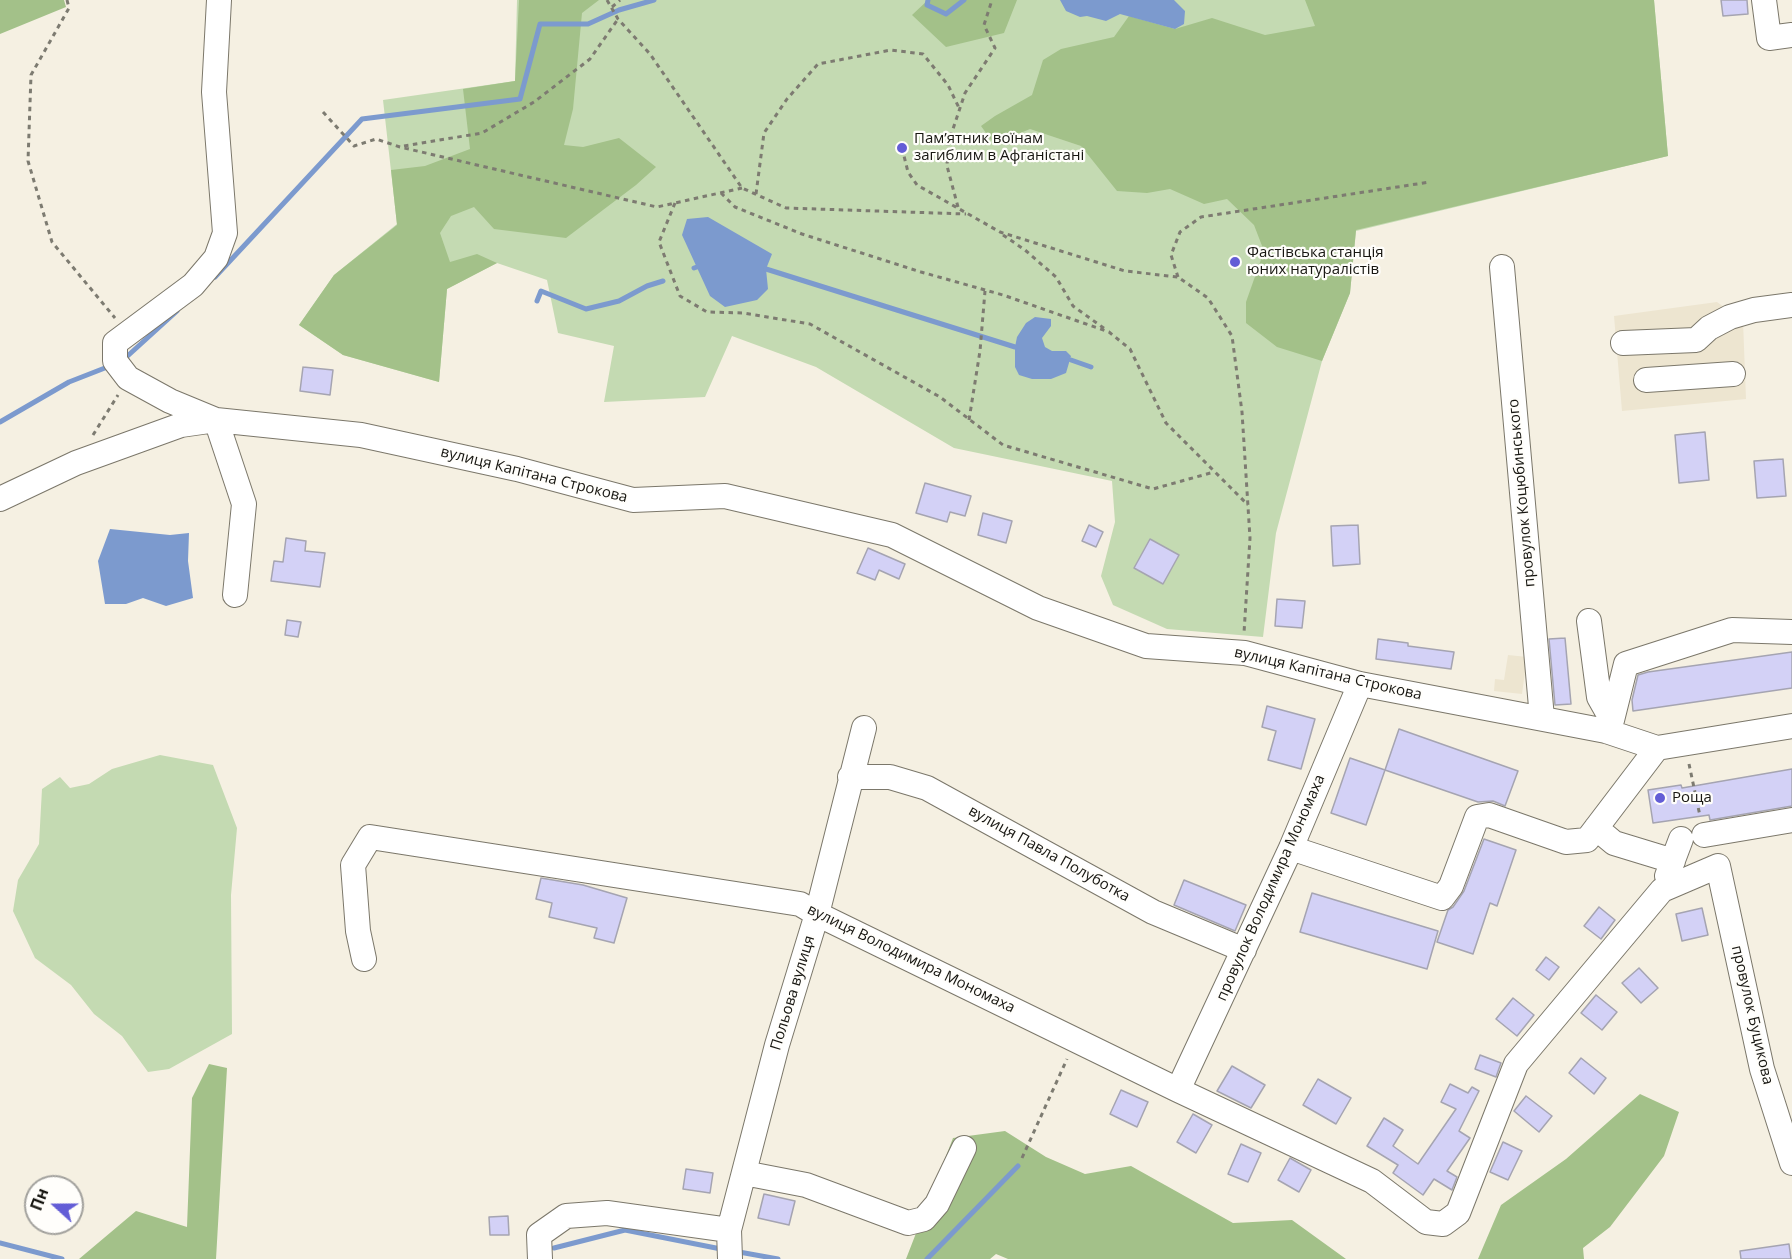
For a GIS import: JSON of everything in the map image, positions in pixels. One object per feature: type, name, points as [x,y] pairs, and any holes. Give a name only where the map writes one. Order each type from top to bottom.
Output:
[{"type":"street","points":[[219,0],[214,92],[225,233],[216,258],[193,285],[115,343],[115,361],[128,378],[216,420],[244,504],[235,595]]},
{"type":"street","points":[[1764,0],[1769,38],[1792,35]]},
{"type":"street","name":"провулок Коцюбинського","points":[[1502,267],[1542,718]]},
{"type":"street","points":[[1623,343],[1696,340],[1709,328],[1730,317],[1754,310],[1792,305]]},
{"type":"street","points":[[1696,340],[1700,375]]},
{"type":"street","points":[[1646,380],[1733,374]]},
{"type":"street","name":"вулиця Капітана Строкова","points":[[0,499],[76,463],[181,425],[216,420],[361,435],[517,469],[633,500],[725,496],[892,535],[1038,608],[1146,646],[1245,653],[1360,684],[1542,718],[1609,725],[1657,748],[1792,726]]},
{"type":"street","points":[[1589,621],[1599,697],[1609,725]]},
{"type":"street","points":[[1609,725],[1626,664],[1732,630],[1792,632]]},
{"type":"street","name":"провулок Володимира Мономаха","points":[[1178,1090],[1291,848],[1360,684]]},
{"type":"street","name":"Польова вулиця","points":[[730,1259],[729,1230],[777,1045],[817,914],[864,728]]},
{"type":"street","points":[[1291,848],[1442,897],[1451,886],[1477,817],[1489,815],[1566,842],[1587,840],[1657,748]]},
{"type":"street","name":"вулиця Павла Полуботка","points":[[850,777],[890,777],[927,788],[1153,912],[1244,950]]},
{"type":"street","points":[[1596,828],[1614,843],[1686,845],[1792,820]]},
{"type":"street","name":"вулиця Володимира Мономаха","points":[[364,959],[358,931],[353,865],[370,837],[800,904],[1076,1041],[1372,1181],[1426,1222],[1443,1224],[1458,1213],[1516,1064],[1662,890]]},
{"type":"street","points":[[1662,890],[1686,845]]},
{"type":"street","name":"провулок Буцикова","points":[[1662,890],[1718,866],[1762,1069],[1792,1163]]},
{"type":"street","points":[[744,1173],[806,1185],[908,1222],[924,1219],[937,1204],[964,1148]]},
{"type":"street","points":[[540,1259],[539,1235],[566,1216],[607,1213],[729,1230]]},
{"type":"path","points":[[67,0],[69,8],[31,75],[28,160],[52,242],[128,334]]},
{"type":"path","points":[[607,0],[617,17],[650,54],[742,188],[786,208],[968,214]]},
{"type":"path","points":[[612,7],[620,0]]},
{"type":"path","points":[[959,209],[951,188],[947,166],[948,144],[965,93],[995,48],[984,25],[992,0]]},
{"type":"path","points":[[400,147],[482,133],[534,102],[590,59],[617,17]]},
{"type":"path","points":[[756,194],[764,133],[787,99],[818,64],[891,50],[923,54],[948,85],[960,110]]},
{"type":"path","points":[[323,112],[354,146],[376,139],[400,147],[657,207],[742,188]]},
{"type":"path","points":[[902,148],[908,172],[917,185],[1000,232],[1025,250],[1056,277],[1073,306],[1130,349],[1166,423],[1249,507]]},
{"type":"path","points":[[1178,277],[1171,255],[1180,232],[1201,217],[1430,182]]},
{"type":"path","points":[[721,193],[735,207],[802,234],[985,290],[1108,332]]},
{"type":"path","points":[[675,203],[659,242],[680,296],[707,312],[743,313],[810,324],[940,397],[1003,445],[1153,489],[1214,472]]},
{"type":"path","points":[[1000,232],[1125,272],[1178,277],[1208,298],[1232,336],[1242,411],[1249,507],[1250,538],[1245,653]]},
{"type":"path","points":[[969,420],[980,348],[985,290]]},
{"type":"path","points":[[76,463],[128,378]]},
{"type":"path","points":[[1684,744],[1686,845]]},
{"type":"path","points":[[1022,1158],[1076,1041]]},
{"type":"shaded area","points":[[1717,302],[1743,321],[1746,399],[1622,411],[1614,316]]},
{"type":"shaded area","points":[[1508,655],[1527,657],[1522,694],[1494,691],[1495,679],[1504,680]]},
{"type":"green space","points":[[0,0],[64,0],[66,7],[0,34]]},
{"type":"green space","points":[[517,0],[1654,0],[1668,156],[1356,231],[1350,293],[1322,361],[1276,533],[1263,637],[1167,629],[1113,605],[1101,576],[1115,522],[1112,481],[954,448],[816,367],[732,336],[705,397],[604,402],[614,346],[558,333],[547,280],[497,263],[447,289],[439,382],[343,355],[299,325],[334,275],[397,224],[383,100],[515,81]]},
{"type":"green space","points":[[519,0],[599,0],[582,13],[573,109],[564,145],[583,147],[619,138],[656,167],[566,238],[494,229],[474,207],[451,216],[440,233],[450,262],[477,254],[497,263],[447,289],[439,382],[343,355],[299,325],[334,275],[397,225],[391,170],[425,166],[470,149],[463,89],[515,81]]},
{"type":"green space","points":[[928,0],[1017,0],[1004,33],[946,47],[912,15]]},
{"type":"green space","points":[[1305,0],[1654,0],[1668,156],[1356,230],[1350,293],[1322,361],[1277,347],[1246,323],[1246,302],[1264,251],[1254,225],[1227,199],[1204,204],[1170,189],[1147,193],[1117,191],[1081,146],[1030,129],[994,144],[981,126],[1032,95],[1043,60],[1061,49],[1114,37],[1129,16],[1175,29],[1212,18],[1265,35],[1315,26]]},
{"type":"green space","points":[[160,755],[213,765],[237,828],[231,895],[232,1034],[169,1069],[148,1072],[122,1036],[94,1014],[71,985],[35,958],[13,911],[18,880],[39,844],[42,789],[60,777],[70,788],[89,784],[112,769]]},
{"type":"green space","points":[[209,1064],[227,1068],[216,1259],[79,1259],[136,1211],[187,1227],[192,1098]]},
{"type":"green space","points":[[1640,1094],[1679,1112],[1664,1156],[1610,1227],[1583,1248],[1584,1259],[1478,1259],[1501,1205],[1566,1159]]},
{"type":"green space","points":[[1005,1131],[1046,1157],[1085,1174],[1131,1166],[1233,1223],[1292,1220],[1346,1259],[1008,1259],[996,1254],[990,1259],[906,1259],[953,1138]]},
{"type":"water","points":[[1060,0],[1174,0],[1185,11],[1184,24],[1175,29],[1120,14],[1106,21],[1087,16],[1080,17],[1066,11]]},
{"type":"water","points":[[708,217],[772,254],[766,269],[768,289],[757,300],[725,307],[710,296],[682,235],[687,219]]},
{"type":"water","points":[[1035,317],[1051,319],[1051,326],[1042,338],[1045,347],[1052,351],[1066,351],[1071,356],[1066,373],[1051,379],[1032,379],[1019,375],[1015,367],[1017,337],[1026,323]]},
{"type":"water","points":[[110,529],[170,535],[189,533],[188,561],[193,598],[166,606],[143,598],[126,604],[105,604],[98,561]]},
{"type":"building","points":[[1721,0],[1747,0],[1748,14],[1723,16]]},
{"type":"building","points":[[303,367],[333,370],[330,395],[300,391]]},
{"type":"building","points":[[1705,432],[1709,480],[1679,483],[1675,435]]},
{"type":"building","points":[[1783,459],[1786,496],[1757,498],[1754,461]]},
{"type":"building","points":[[925,483],[971,496],[965,516],[950,512],[947,522],[916,513]]},
{"type":"building","points":[[983,513],[1012,521],[1006,543],[978,535]]},
{"type":"building","points":[[1089,525],[1103,532],[1096,547],[1082,541]]},
{"type":"building","points":[[1358,525],[1360,564],[1333,566],[1331,526]]},
{"type":"building","points":[[286,538],[306,541],[305,551],[325,553],[320,587],[271,581],[274,561],[283,562]]},
{"type":"building","points":[[1150,539],[1179,555],[1163,584],[1134,568]]},
{"type":"building","points":[[868,548],[905,564],[899,579],[879,570],[875,580],[857,573]]},
{"type":"building","points":[[1277,599],[1305,601],[1302,628],[1275,626]]},
{"type":"building","points":[[287,620],[301,622],[298,637],[285,635]]},
{"type":"building","points":[[1565,638],[1571,704],[1555,705],[1549,639]]},
{"type":"building","points":[[1378,639],[1408,643],[1408,646],[1454,652],[1451,669],[1376,659]]},
{"type":"building","points":[[1792,652],[1792,688],[1633,711],[1632,700],[1638,675]]},
{"type":"building","points":[[1267,706],[1315,719],[1301,769],[1268,760],[1276,731],[1262,727]]},
{"type":"building","points":[[1399,729],[1518,771],[1505,806],[1493,801],[1478,802],[1385,770]]},
{"type":"building","points":[[1350,758],[1385,770],[1366,825],[1331,813]]},
{"type":"building","points":[[1792,769],[1792,806],[1710,820],[1709,815],[1653,823],[1648,790],[1681,785],[1682,788]]},
{"type":"building","points":[[1484,839],[1516,850],[1497,906],[1490,903],[1473,954],[1437,942],[1448,910],[1453,907],[1464,891]]},
{"type":"building","points":[[541,878],[583,885],[627,898],[614,943],[594,938],[597,928],[549,917],[552,903],[536,899]]},
{"type":"building","points":[[1184,880],[1246,905],[1235,931],[1174,905]]},
{"type":"building","points":[[1312,893],[1438,931],[1427,969],[1300,932]]},
{"type":"building","points":[[1599,907],[1615,920],[1601,939],[1584,926]]},
{"type":"building","points":[[1702,908],[1708,935],[1682,941],[1676,914]]},
{"type":"building","points":[[1546,957],[1559,967],[1549,980],[1536,970]]},
{"type":"building","points":[[1639,968],[1658,988],[1641,1003],[1622,983]]},
{"type":"building","points":[[1596,995],[1617,1012],[1602,1030],[1581,1013]]},
{"type":"building","points":[[1513,998],[1534,1015],[1517,1036],[1496,1019]]},
{"type":"building","points":[[1480,1055],[1501,1063],[1496,1077],[1475,1069]]},
{"type":"building","points":[[1581,1058],[1606,1078],[1594,1094],[1569,1073]]},
{"type":"building","points":[[1232,1066],[1265,1085],[1251,1108],[1217,1091]]},
{"type":"building","points":[[1318,1079],[1351,1098],[1336,1124],[1303,1105]]},
{"type":"building","points":[[1450,1084],[1468,1093],[1472,1087],[1479,1091],[1459,1131],[1470,1138],[1447,1171],[1457,1177],[1452,1190],[1434,1179],[1423,1195],[1393,1173],[1398,1165],[1367,1146],[1384,1118],[1403,1130],[1393,1146],[1418,1164],[1456,1109],[1441,1102]]},
{"type":"building","points":[[1121,1090],[1148,1102],[1137,1127],[1110,1114]]},
{"type":"building","points":[[1526,1096],[1552,1116],[1539,1132],[1514,1111]]},
{"type":"building","points":[[1193,1114],[1212,1125],[1196,1153],[1177,1142]]},
{"type":"building","points":[[1503,1142],[1522,1151],[1508,1180],[1490,1172]]},
{"type":"building","points":[[1241,1144],[1261,1153],[1248,1182],[1228,1174]]},
{"type":"building","points":[[1290,1158],[1311,1170],[1299,1192],[1278,1180]]},
{"type":"building","points":[[686,1169],[713,1173],[710,1193],[683,1189]]},
{"type":"building","points":[[764,1194],[795,1201],[789,1225],[758,1218]]},
{"type":"building","points":[[508,1216],[509,1235],[490,1235],[489,1217]]},
{"type":"building","points":[[1789,1244],[1791,1259],[1741,1259],[1740,1251]]},
{"type":"waterway","points":[[215,277],[362,119],[520,99],[540,24],[588,24],[619,10],[654,0]]},
{"type":"waterway","points":[[928,0],[927,5],[946,14],[964,0]]},
{"type":"waterway","points":[[766,269],[1015,347]]},
{"type":"waterway","points":[[537,301],[541,291],[586,309],[619,301],[647,286],[663,281]]},
{"type":"waterway","points":[[122,361],[177,311]]},
{"type":"waterway","points":[[1071,360],[1091,367]]},
{"type":"waterway","points":[[0,422],[69,382],[110,366]]},
{"type":"waterway","points":[[927,1259],[1018,1166]]},
{"type":"waterway","points":[[554,1248],[625,1230],[721,1249]]},
{"type":"waterway","points":[[0,1243],[62,1259]]},
{"type":"waterway","points":[[739,1252],[778,1259]]},
{"type":"place","name":"Пам’ятник воїнам загиблим в Афганістані","points":[[902,148]]},
{"type":"place","name":"Фастівська станція юних натуралістів","points":[[1235,262]]},
{"type":"place","name":"Роща","points":[[1660,798]]}]
